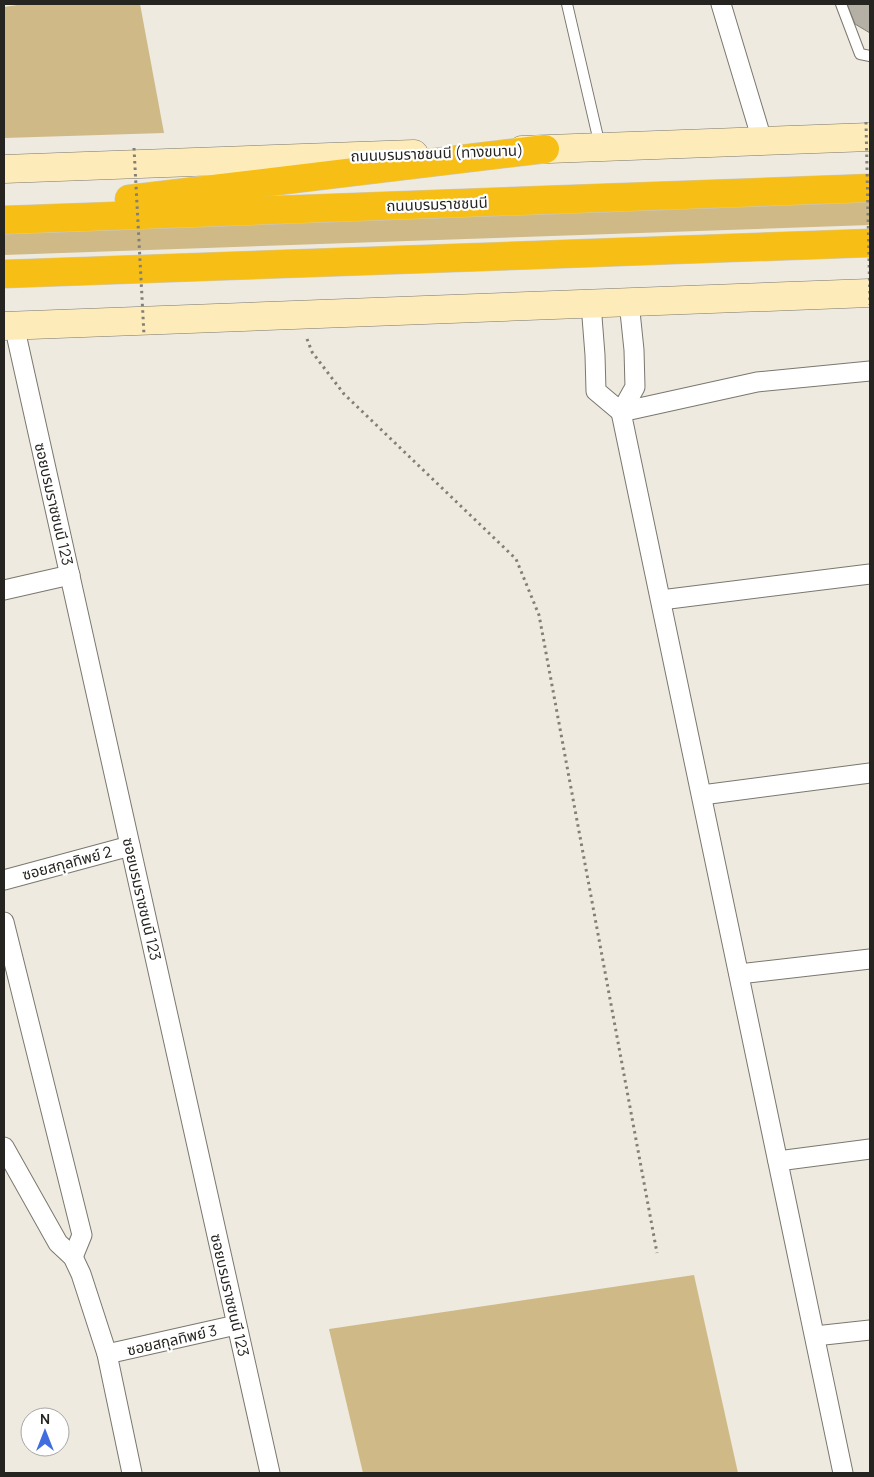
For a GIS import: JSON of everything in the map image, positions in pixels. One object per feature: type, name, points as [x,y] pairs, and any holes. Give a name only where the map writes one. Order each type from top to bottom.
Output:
[{"type":"highway","points":[[4,219],[123,200],[545,149]]},
{"type":"highway","name":"ถนนบรมราชชนนี","points":[[4,219],[870,188]]},
{"type":"highway","points":[[4,274],[870,243]]},
{"type":"main road","name":"ถนนบรมราชชนนี (ทางขนาน)","points":[[4,169],[762,140],[868,129]]},
{"type":"main road","points":[[9,326],[870,293]]},
{"type":"street","points":[[721,4],[762,140]]},
{"type":"street","points":[[621,412],[635,386],[634,350],[629,302]]},
{"type":"street","points":[[591,304],[596,391],[621,412],[843,1473]]},
{"type":"street","name":"ซอยบรมราชชนนี 123","points":[[9,326],[70,575],[270,1473]]},
{"type":"street","points":[[621,412],[757,382],[870,371]]},
{"type":"street","points":[[661,600],[870,574]]},
{"type":"street","points":[[4,590],[70,575]]},
{"type":"street","points":[[702,795],[870,772]]},
{"type":"street","name":"ซอยสกุลทิพย์ 2","points":[[4,880],[130,846]]},
{"type":"street","points":[[4,922],[82,1235],[73,1257]]},
{"type":"street","points":[[739,974],[870,959]]},
{"type":"street","points":[[4,1147],[58,1242],[73,1257],[81,1274],[108,1354],[132,1473]]},
{"type":"street","points":[[778,1161],[870,1149]]},
{"type":"street","name":"ซอยสกุลทิพย์ 3","points":[[108,1354],[236,1325]]},
{"type":"street","points":[[814,1336],[870,1330]]},
{"type":"lane","points":[[567,4],[600,147]]},
{"type":"lane","points":[[841,4],[860,54],[870,56]]},
{"type":"path","points":[[868,129],[870,305]]},
{"type":"path","points":[[134,148],[144,335]]},
{"type":"path","points":[[298,315],[312,352],[344,394],[516,559],[539,615],[657,1253]]},
{"type":"shaded area","points":[[24,4],[140,4],[164,133],[4,138],[4,7]]},
{"type":"shaded area","points":[[870,201],[870,225],[4,255],[4,234]]},
{"type":"shaded area","points":[[694,1275],[738,1473],[363,1473],[329,1329]]},
{"type":"building","points":[[847,4],[870,4],[870,33],[855,24]]}]
